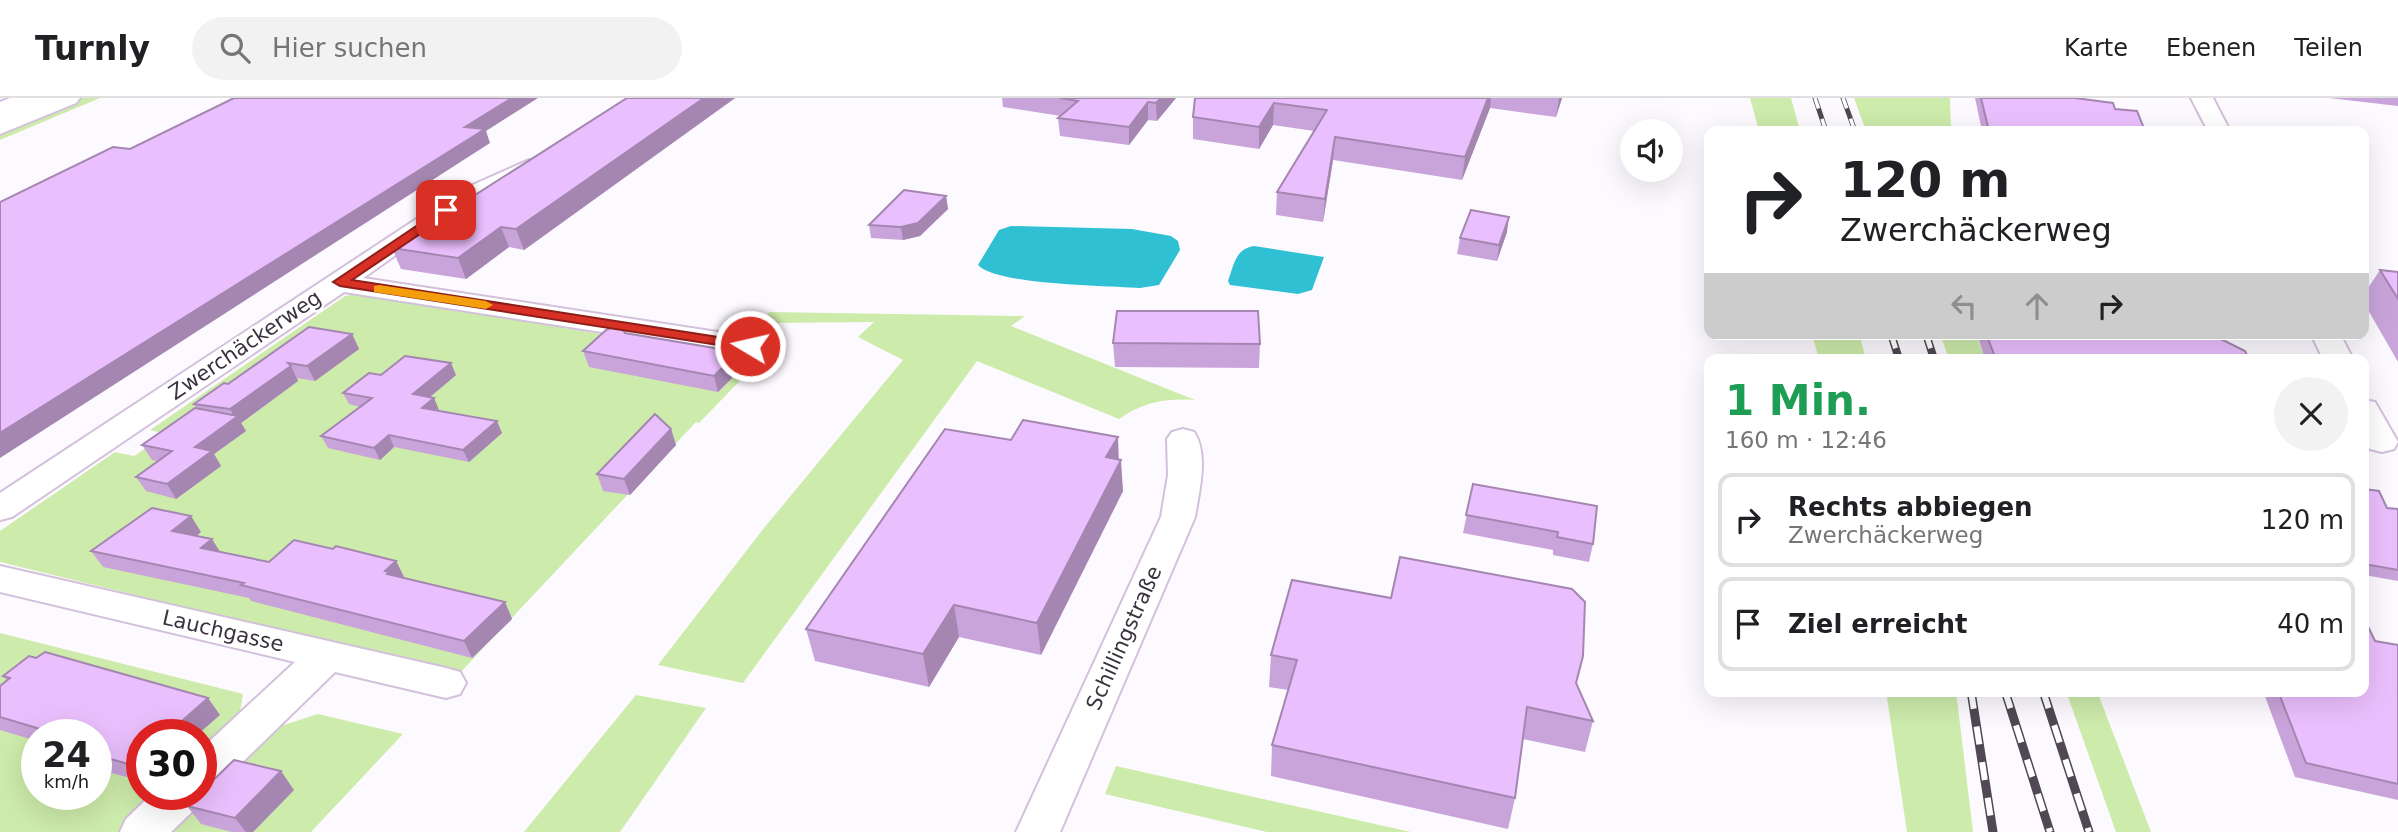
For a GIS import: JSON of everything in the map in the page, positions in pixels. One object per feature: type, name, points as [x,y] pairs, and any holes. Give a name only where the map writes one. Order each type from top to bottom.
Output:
[{"type":"main road","points":[[0,111],[33,98]]},
{"type":"main road","points":[[0,126],[67,98]]},
{"type":"street","points":[[2202,98],[2216,126]]},
{"type":"street","name":"Zwerchäckerweg","points":[[0,509],[468,195],[511,178],[546,156]]},
{"type":"street","points":[[340,282],[750,346]]},
{"type":"street","points":[[2369,418],[2382,442]]},
{"type":"street","name":"Schillingstraße","points":[[1038,832],[1178,517],[1185,475],[1183,439]]},
{"type":"street","name":"Lauchgasse","points":[[0,579],[446,683]]},
{"type":"street","points":[[217,761],[328,655]]},
{"type":"street","points":[[142,832],[165,810]]},
{"type":"green space","points":[[81,98],[100,98],[0,140],[0,131]]},
{"type":"green space","points":[[1750,98],[1791,98],[1799,126],[1758,126]]},
{"type":"green space","points":[[1854,98],[1950,98],[1951,126],[1864,126]]},
{"type":"green space","points":[[357,294],[760,360],[699,423],[696,422],[459,674],[0,562],[0,531],[115,452],[134,456],[166,434],[150,430],[345,296]]},
{"type":"green space","points":[[769,312],[1025,316],[1011,326],[1195,400],[1156,402],[1119,419],[977,361],[743,683],[658,665],[764,528],[903,360],[858,337],[874,322],[765,323]]},
{"type":"green space","points":[[1814,340],[1861,340],[1865,354],[1818,354]]},
{"type":"green space","points":[[1942,340],[1978,340],[1983,354],[1947,354]]},
{"type":"green space","points":[[0,633],[243,694],[238,724],[217,744],[217,719],[126,719],[126,810],[147,810],[123,832],[0,832]]},
{"type":"green space","points":[[636,695],[706,708],[620,832],[524,832]]},
{"type":"green space","points":[[1887,697],[1957,697],[1973,832],[1907,832]]},
{"type":"green space","points":[[2068,697],[2099,697],[2151,832],[2116,832]]},
{"type":"green space","points":[[318,714],[403,734],[311,832],[160,832],[183,810],[217,810],[217,777],[265,731]]},
{"type":"green space","points":[[1116,766],[1411,832],[1267,832],[1105,794]]},
{"type":"water","points":[[1011,226],[1132,229],[1171,236],[1178,241],[1180,250],[1159,285],[1140,288],[1029,281],[989,272],[978,265],[999,230]]},
{"type":"water","points":[[1254,246],[1324,257],[1312,290],[1298,294],[1230,285],[1228,281],[1239,254]]},
{"type":"building","points":[[234,98],[512,98],[465,127],[485,129],[0,433],[0,202],[113,147],[130,149]]},
{"type":"building","points":[[627,98],[704,98],[516,229],[501,227],[458,258],[392,248]]},
{"type":"building","points":[[1060,98],[1161,98],[1156,103],[1148,102],[1129,127],[1058,118],[1078,101]]},
{"type":"building","points":[[1195,98],[1488,98],[1465,157],[1335,137],[1325,199],[1277,192],[1327,110],[1274,103],[1259,127],[1193,117]]},
{"type":"building","points":[[1981,98],[2075,98],[2113,103],[2115,109],[2137,111],[2143,126],[1988,126]]},
{"type":"building","points":[[904,190],[946,196],[918,223],[901,227],[869,225]]},
{"type":"building","points":[[1471,210],[1509,217],[1499,245],[1460,238]]},
{"type":"building","points":[[2380,270],[2398,272],[2398,299]]},
{"type":"building","points":[[1117,311],[1258,311],[1260,344],[1113,343]]},
{"type":"building","points":[[620,324],[625,333],[738,352],[714,376],[583,351],[606,330]]},
{"type":"building","points":[[309,327],[352,334],[307,366],[288,363],[291,366],[230,409],[194,404],[224,383],[228,384]]},
{"type":"building","points":[[1988,340],[2223,340],[2246,354],[1994,354]]},
{"type":"building","points":[[405,356],[451,363],[413,394],[434,398],[422,408],[497,421],[463,450],[389,435],[374,448],[321,436],[372,398],[343,393],[369,373],[381,375]]},
{"type":"building","points":[[195,408],[238,416],[195,447],[212,451],[167,484],[136,477],[172,451],[142,445]]},
{"type":"building","points":[[655,414],[671,429],[624,479],[597,474]]},
{"type":"building","points":[[1023,420],[1118,437],[1106,457],[1121,460],[1037,623],[954,605],[923,654],[806,629],[945,429],[1011,440]]},
{"type":"building","points":[[1473,484],[1597,506],[1593,544],[1557,537],[1558,532],[1466,515]]},
{"type":"building","points":[[2369,490],[2379,491],[2387,508],[2398,509],[2398,570],[2369,565]]},
{"type":"building","points":[[152,508],[191,516],[172,531],[212,539],[201,548],[269,562],[294,540],[333,549],[336,546],[396,561],[385,571],[389,572],[387,574],[505,602],[464,641],[241,585],[244,583],[91,551]]},
{"type":"building","points":[[1400,557],[1572,589],[1585,602],[1583,656],[1576,683],[1593,721],[1527,707],[1515,798],[1272,745],[1297,660],[1271,655],[1292,580],[1391,598]]},
{"type":"building","points":[[2369,628],[2375,641],[2398,645],[2398,784],[2306,763],[2280,697],[2369,697]]},
{"type":"building","points":[[45,652],[208,698],[184,719],[126,719],[126,763],[112,759],[112,719],[21,719],[21,723],[0,717],[0,686],[10,678],[3,676],[29,656],[36,658]]},
{"type":"building","points":[[234,760],[281,771],[235,818],[203,810],[217,810],[217,776]]},
{"type":"railway","points":[[1815,98],[1824,126]]},
{"type":"railway","points":[[1843,98],[1853,126]]},
{"type":"railway","points":[[1893,340],[1897,354]]},
{"type":"railway","points":[[1928,340],[1932,354]]},
{"type":"railway","points":[[1972,697],[1993,832]]},
{"type":"railway","points":[[2007,697],[2050,832]]},
{"type":"railway","points":[[2045,697],[2089,832]]},
{"type":"slow traffic","points":[[379,289],[486,305]]},
{"type":"route","points":[[446,210],[340,282],[750,346]]}]
